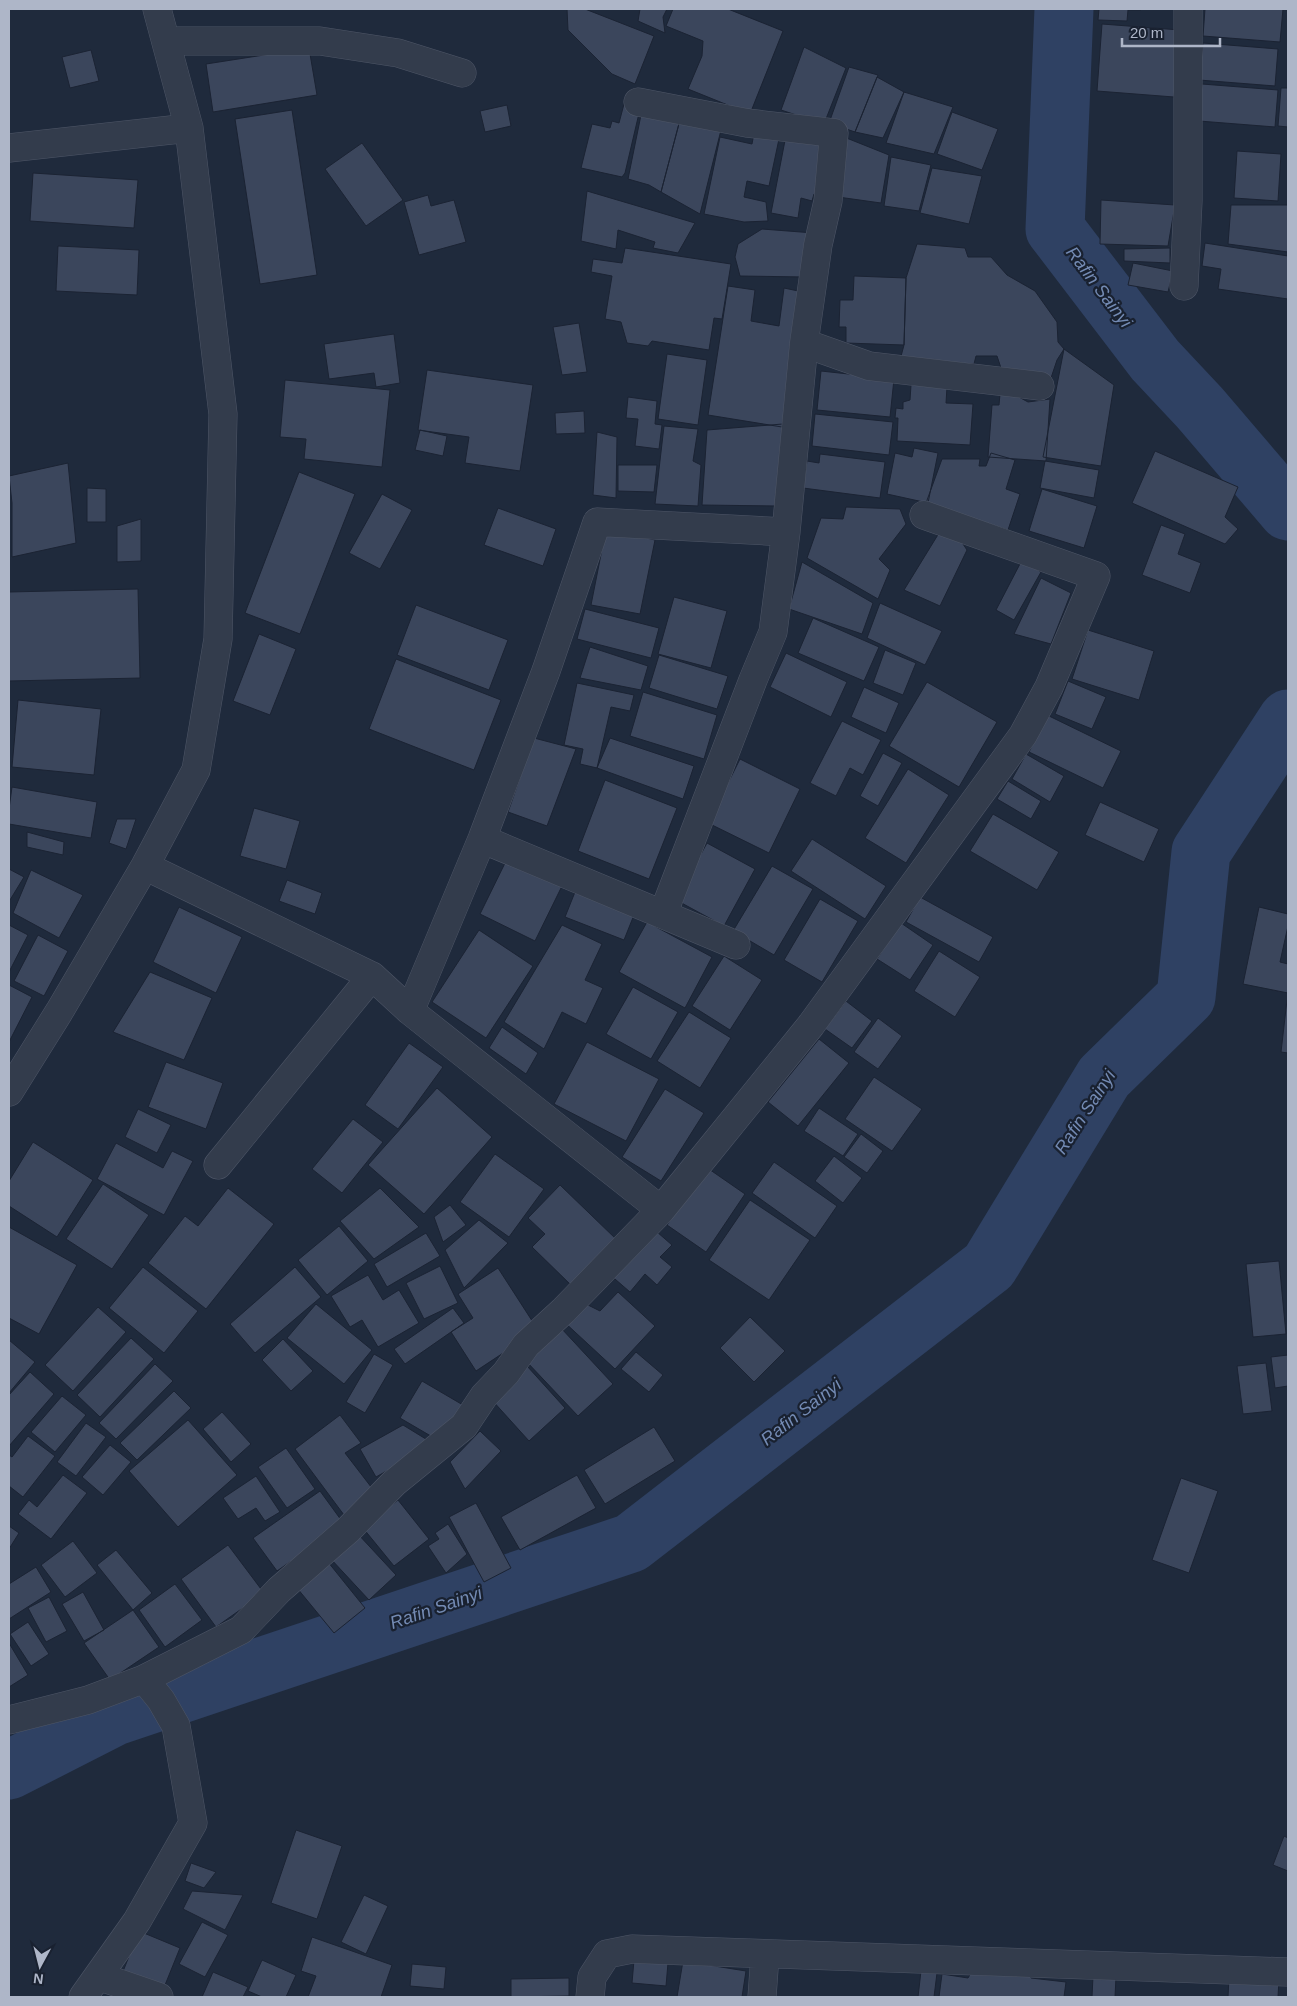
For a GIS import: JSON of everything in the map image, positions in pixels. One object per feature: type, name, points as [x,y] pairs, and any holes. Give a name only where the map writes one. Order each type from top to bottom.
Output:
[{"type":"street","points":[[9,1092],[59,1012],[145,866],[196,770],[218,639],[223,414],[189,128],[157,9]]},
{"type":"street","points":[[1184,286],[1188,201],[1188,9]]},
{"type":"street","points":[[166,41],[320,41],[398,53],[462,72]]},
{"type":"street","points":[[638,102],[747,123],[834,134],[828,201],[818,245],[804,343],[786,532],[773,632],[663,914]]},
{"type":"street","points":[[9,148],[189,128]]},
{"type":"street","points":[[804,343],[870,366],[1040,386]]},
{"type":"street","points":[[9,1720],[88,1700],[144,1678],[241,1630],[279,1590],[348,1530],[394,1483],[464,1426],[484,1396],[506,1373],[526,1345],[563,1311],[661,1210],[811,1025],[1023,735],[1049,687],[1096,576],[924,515]]},
{"type":"street","points":[[410,1011],[482,840],[546,671],[597,522],[786,532]]},
{"type":"street","points":[[482,840],[736,944]]},
{"type":"street","points":[[145,866],[372,976],[410,1011],[661,1210]]},
{"type":"street","points":[[218,1165],[372,976]]},
{"type":"street","points":[[144,1678],[161,1700],[176,1726],[193,1823],[137,1921],[91,1987],[159,1997]]},
{"type":"street","points":[[590,1997],[592,1977],[607,1954],[632,1949],[1288,1972]]},
{"type":"street","points":[[762,1997],[765,1955]]},
{"type":"building","points":[[567,9],[585,9],[654,36],[635,84],[612,74],[568,30]]},
{"type":"building","points":[[640,9],[667,9],[663,17],[665,33],[638,21]]},
{"type":"building","points":[[673,9],[728,9],[783,31],[750,114],[688,89],[702,56],[703,41],[666,26]]},
{"type":"building","points":[[1099,9],[1141,10],[1128,10],[1127,21],[1098,20]]},
{"type":"building","points":[[1205,9],[1283,9],[1280,42],[1203,36]]},
{"type":"building","points":[[1102,24],[1180,30],[1174,97],[1097,91]]},
{"type":"building","points":[[1203,43],[1278,49],[1275,86],[1199,80]]},
{"type":"building","points":[[804,47],[846,68],[824,124],[781,110]]},
{"type":"building","points":[[309,48],[317,95],[213,112],[206,64]]},
{"type":"building","points":[[91,50],[99,81],[70,88],[62,57]]},
{"type":"building","points":[[849,67],[878,75],[855,132],[829,123]]},
{"type":"building","points":[[877,77],[904,92],[883,138],[855,132]]},
{"type":"building","points":[[1202,84],[1278,90],[1275,127],[1199,121]]},
{"type":"building","points":[[1281,88],[1288,88],[1288,127],[1278,126]]},
{"type":"building","points":[[904,92],[953,107],[934,154],[886,143]]},
{"type":"building","points":[[624,104],[640,109],[625,173],[622,177],[581,168],[592,124],[610,128],[612,121],[619,123]]},
{"type":"building","points":[[507,105],[511,126],[485,132],[480,111]]},
{"type":"building","points":[[292,110],[317,275],[260,284],[235,119]]},
{"type":"building","points":[[642,110],[681,116],[661,192],[649,185],[628,179]]},
{"type":"building","points":[[952,112],[998,129],[982,170],[937,154]]},
{"type":"building","points":[[681,116],[722,126],[700,214],[661,192]]},
{"type":"building","points":[[787,130],[829,136],[822,189],[814,194],[812,201],[801,198],[798,218],[771,213]]},
{"type":"building","points":[[754,133],[779,139],[769,186],[747,181],[744,197],[766,202],[768,221],[744,222],[704,214],[720,137],[752,144]]},
{"type":"building","points":[[834,133],[889,155],[881,203],[838,197]]},
{"type":"building","points":[[362,143],[403,200],[366,226],[325,169]]},
{"type":"building","points":[[1237,151],[1281,154],[1278,201],[1234,198]]},
{"type":"building","points":[[891,157],[931,165],[919,211],[884,206]]},
{"type":"building","points":[[932,168],[982,176],[969,224],[920,213]]},
{"type":"building","points":[[33,173],[138,180],[134,228],[30,221]]},
{"type":"building","points":[[587,191],[695,223],[678,253],[653,248],[655,242],[618,230],[616,249],[581,241]]},
{"type":"building","points":[[428,195],[431,206],[454,200],[466,242],[419,255],[404,202]]},
{"type":"building","points":[[1101,200],[1175,205],[1168,246],[1100,244]]},
{"type":"building","points":[[1231,205],[1288,205],[1288,252],[1228,244]]},
{"type":"building","points":[[762,229],[814,233],[805,277],[740,276],[735,257],[738,244]]},
{"type":"building","points":[[1205,243],[1288,256],[1288,299],[1218,289],[1221,269],[1202,266]]},
{"type":"building","points":[[917,244],[965,248],[968,257],[991,257],[1007,275],[1035,291],[1057,322],[1058,342],[1064,349],[1057,360],[1051,378],[1001,368],[997,356],[976,356],[974,364],[900,360],[904,345],[906,278]]},
{"type":"building","points":[[58,246],[139,250],[137,295],[56,291]]},
{"type":"building","points":[[625,248],[731,264],[722,319],[714,318],[709,350],[652,341],[648,346],[627,343],[621,322],[605,319],[612,276],[591,272],[593,259],[622,263]]},
{"type":"building","points":[[1170,248],[1170,263],[1124,261],[1124,249]]},
{"type":"building","points":[[1133,263],[1173,271],[1168,292],[1128,285]]},
{"type":"building","points":[[854,276],[906,278],[904,345],[846,343],[846,327],[839,327],[840,300],[853,300]]},
{"type":"building","points":[[728,286],[755,290],[751,321],[779,326],[784,288],[803,292],[782,427],[708,415]]},
{"type":"building","points":[[579,323],[587,372],[562,375],[553,327]]},
{"type":"building","points":[[394,334],[400,383],[376,387],[374,373],[329,379],[324,344]]},
{"type":"building","points":[[1064,349],[1114,385],[1101,466],[1043,457]]},
{"type":"building","points":[[667,354],[707,360],[698,425],[658,419]]},
{"type":"building","points":[[427,370],[533,385],[520,471],[465,463],[469,437],[418,430]]},
{"type":"building","points":[[821,371],[894,379],[890,417],[817,410]]},
{"type":"building","points":[[285,380],[390,390],[382,467],[304,459],[306,439],[280,437]]},
{"type":"building","points":[[911,385],[947,387],[946,403],[973,404],[970,445],[897,441],[898,418],[895,418],[896,408],[903,409],[903,402],[910,400]]},
{"type":"building","points":[[1000,394],[1017,396],[1028,402],[1050,399],[1046,461],[988,457],[992,405],[999,405]]},
{"type":"building","points":[[628,397],[657,401],[655,424],[662,425],[659,449],[635,446],[638,419],[626,418]]},
{"type":"building","points":[[584,411],[585,433],[556,434],[555,413]]},
{"type":"building","points":[[815,414],[893,422],[889,455],[812,446]]},
{"type":"building","points":[[783,424],[776,506],[702,505],[707,430]]},
{"type":"building","points":[[664,426],[698,429],[693,461],[701,465],[698,506],[655,504]]},
{"type":"building","points":[[420,430],[447,436],[443,456],[415,450]]},
{"type":"building","points":[[597,432],[617,437],[616,498],[593,495]]},
{"type":"building","points":[[914,448],[938,453],[928,503],[887,494],[895,453],[912,457]]},
{"type":"building","points":[[1155,451],[1238,487],[1225,517],[1238,529],[1225,544],[1132,503]]},
{"type":"building","points":[[991,453],[1015,460],[1006,489],[1020,494],[1008,530],[926,503],[942,459],[980,459],[979,466],[986,466]]},
{"type":"building","points":[[820,454],[885,462],[880,498],[803,488],[807,461],[819,463]]},
{"type":"building","points":[[1045,461],[1099,470],[1094,498],[1040,488]]},
{"type":"building","points":[[68,463],[76,543],[12,557],[12,503],[9,476]]},
{"type":"building","points":[[618,465],[657,465],[654,492],[618,491]]},
{"type":"building","points":[[299,472],[355,494],[300,634],[245,613]]},
{"type":"building","points":[[87,488],[106,489],[106,522],[87,522]]},
{"type":"building","points":[[1042,489],[1097,506],[1084,548],[1029,531]]},
{"type":"building","points":[[382,494],[412,510],[380,569],[349,553]]},
{"type":"building","points":[[846,507],[900,509],[906,524],[879,559],[890,570],[878,599],[807,558],[821,518],[843,519]]},
{"type":"building","points":[[498,508],[556,529],[543,566],[484,545]]},
{"type":"building","points":[[141,519],[141,561],[117,562],[117,526]]},
{"type":"building","points":[[1161,525],[1185,534],[1178,554],[1201,563],[1190,593],[1142,575]]},
{"type":"building","points":[[606,529],[655,540],[640,614],[591,605]]},
{"type":"building","points":[[939,533],[966,536],[963,544],[967,550],[940,606],[904,590]]},
{"type":"building","points":[[1022,560],[1041,572],[1014,620],[996,610]]},
{"type":"building","points":[[802,562],[873,603],[862,634],[789,609]]},
{"type":"building","points":[[1041,578],[1071,593],[1051,644],[1014,634]]},
{"type":"building","points":[[138,589],[140,678],[9,681],[9,592]]},
{"type":"building","points":[[674,597],[727,611],[711,668],[658,654]]},
{"type":"building","points":[[880,603],[942,631],[925,665],[867,638]]},
{"type":"building","points":[[416,605],[508,640],[489,690],[397,655]]},
{"type":"building","points":[[585,609],[659,628],[651,658],[577,639]]},
{"type":"building","points":[[813,618],[879,647],[864,681],[798,653]]},
{"type":"building","points":[[1088,630],[1154,651],[1139,700],[1072,679]]},
{"type":"building","points":[[259,634],[296,649],[270,715],[233,701]]},
{"type":"building","points":[[590,647],[648,666],[641,690],[580,678]]},
{"type":"building","points":[[885,650],[916,663],[903,695],[873,683]]},
{"type":"building","points":[[786,653],[847,682],[831,717],[770,687]]},
{"type":"building","points":[[659,655],[728,676],[717,709],[649,688]]},
{"type":"building","points":[[396,659],[501,700],[474,770],[369,729]]},
{"type":"building","points":[[1068,681],[1106,697],[1092,729],[1055,714]]},
{"type":"building","points":[[927,682],[997,722],[959,787],[889,746]]},
{"type":"building","points":[[577,683],[634,695],[630,711],[611,707],[597,768],[580,764],[583,749],[564,745]]},
{"type":"building","points":[[864,687],[899,703],[886,733],[851,717]]},
{"type":"building","points":[[643,692],[717,715],[704,759],[630,736]]},
{"type":"building","points":[[18,700],[101,709],[94,775],[12,767]]},
{"type":"building","points":[[1047,715],[1121,751],[1103,788],[1029,752]]},
{"type":"building","points":[[842,721],[881,740],[863,775],[850,768],[836,796],[810,783]]},
{"type":"building","points":[[534,738],[576,749],[547,826],[508,812]]},
{"type":"building","points":[[610,738],[694,766],[683,799],[597,768]]},
{"type":"building","points":[[883,753],[902,763],[878,806],[860,796]]},
{"type":"building","points":[[1026,754],[1064,776],[1050,802],[1012,779]]},
{"type":"building","points":[[740,759],[800,789],[769,853],[708,823]]},
{"type":"building","points":[[908,769],[949,795],[906,863],[865,838]]},
{"type":"building","points":[[605,780],[677,808],[649,879],[578,851]]},
{"type":"building","points":[[1008,781],[1041,801],[1031,819],[997,799]]},
{"type":"building","points":[[12,787],[97,802],[91,838],[9,824]]},
{"type":"building","points":[[1100,802],[1159,829],[1144,862],[1085,835]]},
{"type":"building","points":[[254,808],[300,821],[286,869],[240,856]]},
{"type":"building","points":[[993,814],[1059,852],[1037,890],[970,851]]},
{"type":"building","points":[[117,819],[136,819],[126,849],[109,843]]},
{"type":"building","points":[[27,832],[64,842],[63,855],[27,847]]},
{"type":"building","points":[[812,839],[886,886],[865,919],[791,871]]},
{"type":"building","points":[[707,843],[755,869],[724,926],[676,900]]},
{"type":"building","points":[[507,859],[562,886],[535,941],[480,914]]},
{"type":"building","points":[[772,866],[813,889],[774,955],[733,931]]},
{"type":"building","points":[[9,869],[24,877],[10,900],[9,899]]},
{"type":"building","points":[[31,870],[83,895],[59,938],[13,913]]},
{"type":"building","points":[[287,880],[322,893],[315,914],[279,901]]},
{"type":"building","points":[[577,887],[636,910],[624,940],[565,917]]},
{"type":"building","points":[[920,897],[993,937],[979,962],[906,922]]},
{"type":"building","points":[[820,899],[858,921],[822,982],[784,960]]},
{"type":"building","points":[[179,907],[242,937],[216,993],[153,962]]},
{"type":"building","points":[[1259,907],[1288,914],[1288,926],[1280,962],[1288,964],[1288,993],[1243,984]]},
{"type":"building","points":[[647,922],[712,957],[685,1008],[619,972]]},
{"type":"building","points":[[901,923],[933,945],[910,980],[877,959]]},
{"type":"building","points":[[9,925],[28,935],[9,972]]},
{"type":"building","points":[[562,925],[602,944],[585,980],[603,988],[586,1024],[562,1012],[544,1049],[504,1022]]},
{"type":"building","points":[[479,930],[533,966],[486,1038],[432,1002]]},
{"type":"building","points":[[38,935],[68,951],[44,996],[14,981]]},
{"type":"building","points":[[939,951],[980,977],[955,1017],[914,991]]},
{"type":"building","points":[[724,956],[762,980],[730,1030],[692,1006]]},
{"type":"building","points":[[150,972],[212,998],[184,1060],[113,1032]]},
{"type":"building","points":[[9,985],[32,997],[9,1042]]},
{"type":"building","points":[[633,987],[678,1012],[651,1059],[606,1034]]},
{"type":"building","points":[[1288,1000],[1288,1053],[1281,1052]]},
{"type":"building","points":[[846,1001],[872,1021],[852,1048],[825,1029]]},
{"type":"building","points":[[689,1012],[731,1038],[700,1088],[657,1061]]},
{"type":"building","points":[[878,1018],[902,1036],[878,1069],[854,1052]]},
{"type":"building","points":[[502,1027],[538,1053],[526,1074],[489,1048]]},
{"type":"building","points":[[819,1039],[849,1063],[798,1126],[768,1102]]},
{"type":"building","points":[[587,1042],[659,1079],[626,1141],[554,1104]]},
{"type":"building","points":[[409,1043],[443,1067],[398,1129],[365,1105]]},
{"type":"building","points":[[166,1062],[223,1083],[206,1129],[148,1107]]},
{"type":"building","points":[[874,1077],[922,1109],[892,1151],[845,1119]]},
{"type":"building","points":[[437,1088],[492,1137],[424,1214],[368,1165]]},
{"type":"building","points":[[665,1089],[704,1113],[661,1181],[622,1157]]},
{"type":"building","points":[[819,1108],[858,1134],[843,1156],[804,1131]]},
{"type":"building","points":[[138,1109],[171,1125],[157,1153],[125,1137]]},
{"type":"building","points":[[353,1119],[383,1142],[342,1193],[312,1169]]},
{"type":"building","points":[[861,1134],[883,1151],[867,1173],[844,1157]]},
{"type":"building","points":[[33,1142],[93,1180],[57,1237],[9,1206],[9,1181]]},
{"type":"building","points":[[116,1143],[163,1168],[172,1151],[193,1161],[164,1215],[97,1179]]},
{"type":"building","points":[[495,1154],[544,1189],[509,1237],[460,1202]]},
{"type":"building","points":[[834,1156],[862,1178],[843,1203],[815,1181]]},
{"type":"building","points":[[774,1162],[837,1206],[815,1238],[752,1193]]},
{"type":"building","points":[[706,1167],[745,1194],[706,1252],[667,1225]]},
{"type":"building","points":[[103,1184],[149,1215],[112,1269],[66,1239]]},
{"type":"building","points":[[560,1185],[617,1240],[572,1286],[532,1247],[545,1234],[528,1218]]},
{"type":"building","points":[[228,1188],[274,1224],[206,1309],[148,1263],[185,1216],[198,1226]]},
{"type":"building","points":[[380,1188],[419,1227],[374,1259],[340,1221]]},
{"type":"building","points":[[750,1200],[810,1240],[769,1300],[709,1260]]},
{"type":"building","points":[[450,1205],[466,1225],[443,1242],[434,1217]]},
{"type":"building","points":[[479,1220],[508,1243],[464,1288],[445,1250]]},
{"type":"building","points":[[649,1225],[672,1245],[660,1257],[672,1267],[657,1285],[645,1274],[630,1292],[608,1273]]},
{"type":"building","points":[[339,1226],[368,1261],[327,1295],[298,1260]]},
{"type":"building","points":[[9,1227],[77,1265],[39,1334],[9,1318]]},
{"type":"building","points":[[426,1233],[440,1256],[387,1287],[374,1264]]},
{"type":"building","points":[[1279,1261],[1286,1334],[1253,1337],[1246,1264]]},
{"type":"building","points":[[440,1266],[458,1303],[424,1319],[406,1283]]},
{"type":"building","points":[[143,1267],[198,1311],[164,1353],[109,1308]]},
{"type":"building","points":[[295,1267],[321,1297],[255,1353],[230,1324]]},
{"type":"building","points":[[498,1268],[538,1330],[476,1371],[451,1332],[473,1318],[458,1294]]},
{"type":"building","points":[[368,1275],[383,1300],[399,1290],[419,1323],[378,1347],[362,1320],[350,1327],[331,1296]]},
{"type":"building","points":[[618,1292],[655,1326],[615,1369],[562,1320],[580,1301],[600,1311]]},
{"type":"building","points":[[316,1304],[372,1350],[344,1384],[287,1338]]},
{"type":"building","points":[[98,1307],[126,1332],[73,1391],[45,1365]]},
{"type":"building","points":[[453,1308],[464,1323],[405,1364],[394,1349]]},
{"type":"building","points":[[750,1317],[785,1351],[754,1382],[720,1348]]},
{"type":"building","points":[[561,1328],[613,1384],[578,1416],[526,1361]]},
{"type":"building","points":[[131,1338],[154,1359],[100,1417],[77,1395]]},
{"type":"building","points":[[283,1339],[313,1371],[291,1391],[262,1360]]},
{"type":"building","points":[[9,1340],[35,1362],[9,1393]]},
{"type":"building","points":[[636,1352],[663,1375],[649,1392],[621,1369]]},
{"type":"building","points":[[374,1354],[393,1365],[365,1413],[346,1402]]},
{"type":"building","points":[[1288,1355],[1288,1386],[1275,1388],[1271,1357]]},
{"type":"building","points":[[1266,1363],[1272,1411],[1243,1414],[1237,1366]]},
{"type":"building","points":[[155,1364],[173,1381],[116,1439],[99,1423]]},
{"type":"building","points":[[527,1366],[565,1408],[529,1441],[491,1399]]},
{"type":"building","points":[[30,1372],[54,1394],[9,1446],[9,1395]]},
{"type":"building","points":[[422,1381],[463,1405],[441,1442],[400,1418]]},
{"type":"building","points":[[174,1391],[191,1408],[137,1460],[120,1443]]},
{"type":"building","points":[[62,1396],[86,1415],[55,1452],[31,1432]]},
{"type":"building","points":[[222,1412],[251,1444],[231,1462],[203,1429]]},
{"type":"building","points":[[340,1415],[361,1443],[345,1453],[375,1492],[344,1515],[295,1449]]},
{"type":"building","points":[[188,1420],[237,1475],[178,1527],[129,1471]]},
{"type":"building","points":[[86,1423],[106,1437],[76,1476],[57,1462]]},
{"type":"building","points":[[403,1425],[434,1444],[376,1477],[360,1449]]},
{"type":"building","points":[[654,1427],[675,1461],[605,1504],[584,1470]]},
{"type":"building","points":[[480,1431],[501,1451],[465,1489],[450,1462]]},
{"type":"building","points":[[28,1436],[55,1456],[23,1497],[9,1486],[9,1455],[12,1457]]},
{"type":"building","points":[[110,1445],[131,1462],[103,1495],[82,1477]]},
{"type":"building","points":[[286,1448],[315,1489],[287,1508],[258,1467]]},
{"type":"building","points":[[63,1475],[87,1493],[51,1539],[18,1514],[29,1500],[37,1507]]},
{"type":"building","points":[[577,1475],[596,1508],[520,1550],[501,1517]]},
{"type":"building","points":[[256,1476],[280,1512],[265,1521],[256,1508],[238,1519],[223,1498]]},
{"type":"building","points":[[1181,1478],[1218,1491],[1189,1573],[1152,1560]]},
{"type":"building","points":[[320,1491],[344,1524],[277,1571],[253,1538]]},
{"type":"building","points":[[398,1500],[429,1539],[394,1566],[363,1528]]},
{"type":"building","points":[[476,1503],[511,1568],[484,1582],[449,1517]]},
{"type":"building","points":[[448,1524],[467,1554],[446,1573],[428,1546],[439,1539],[435,1533]]},
{"type":"building","points":[[9,1526],[19,1533],[9,1549]]},
{"type":"building","points":[[357,1533],[396,1575],[369,1600],[330,1558]]},
{"type":"building","points":[[73,1541],[97,1573],[65,1597],[41,1565]]},
{"type":"building","points":[[228,1545],[264,1593],[216,1627],[181,1579]]},
{"type":"building","points":[[116,1550],[152,1593],[133,1610],[97,1565]]},
{"type":"building","points":[[328,1562],[365,1608],[334,1633],[297,1588]]},
{"type":"building","points":[[36,1567],[51,1592],[9,1619],[9,1584]]},
{"type":"building","points":[[175,1584],[202,1620],[165,1647],[139,1610]]},
{"type":"building","points":[[83,1592],[104,1630],[84,1641],[62,1604]]},
{"type":"building","points":[[49,1597],[67,1631],[46,1642],[28,1608]]},
{"type":"building","points":[[133,1610],[159,1647],[110,1680],[84,1643]]},
{"type":"building","points":[[28,1622],[49,1654],[31,1666],[10,1634]]},
{"type":"building","points":[[9,1643],[28,1675],[9,1687]]},
{"type":"building","points":[[296,1830],[342,1846],[317,1919],[271,1903]]},
{"type":"building","points":[[1284,1836],[1288,1838],[1288,1871],[1273,1865]]},
{"type":"building","points":[[191,1863],[216,1872],[204,1888],[185,1881]]},
{"type":"building","points":[[192,1891],[243,1895],[225,1930],[183,1909]]},
{"type":"building","points":[[364,1895],[388,1906],[366,1954],[341,1942]]},
{"type":"building","points":[[202,1922],[228,1935],[205,1977],[179,1964]]},
{"type":"building","points":[[139,1931],[180,1948],[163,1990],[122,1974]]},
{"type":"building","points":[[312,1937],[392,1965],[381,1997],[308,1997],[316,1976],[301,1971]]},
{"type":"building","points":[[262,1960],[296,1975],[286,1997],[262,1997],[248,1991]]},
{"type":"building","points":[[634,1960],[668,1963],[666,1986],[632,1983]]},
{"type":"building","points":[[683,1961],[746,1971],[742,1997],[677,1997]]},
{"type":"building","points":[[412,1964],[446,1967],[444,1989],[410,1986]]},
{"type":"building","points":[[975,1966],[1027,1968],[1031,1978],[1066,1982],[1064,1997],[939,1997],[942,1974],[968,1978]]},
{"type":"building","points":[[921,1971],[937,1973],[934,1997],[918,1997]]},
{"type":"building","points":[[213,1972],[248,1987],[243,1997],[202,1997]]},
{"type":"building","points":[[1093,1976],[1116,1977],[1115,1997],[1092,1997]]},
{"type":"building","points":[[1229,1977],[1279,1979],[1278,1997],[1228,1997]]},
{"type":"building","points":[[569,1978],[569,1996],[511,1997],[511,1979]]},
{"type":"waterway","name":"Rafin Sainyi","points":[[1064,9],[1055,229],[1155,360],[1200,408],[1288,511]]},
{"type":"waterway","name":"Rafin Sainyi","points":[[9,1770],[115,1716],[631,1543],[989,1266],[1104,1077],[1186,997],[1201,852],[1288,719]]}]
